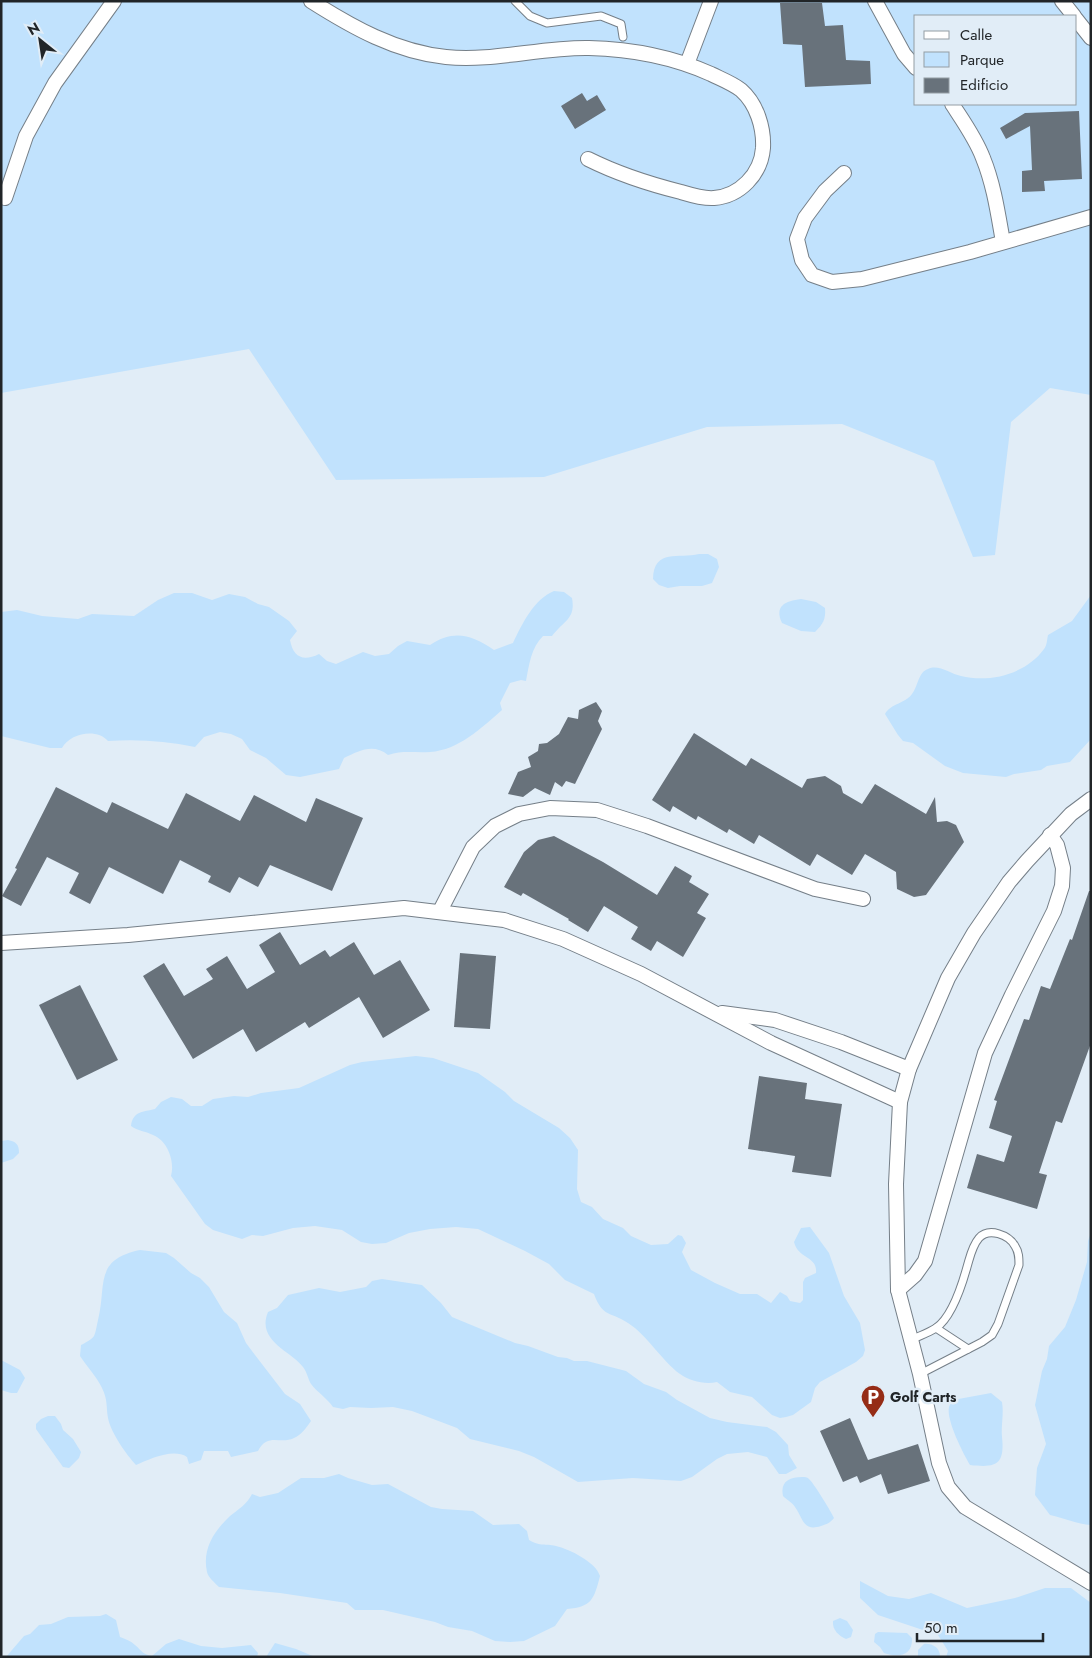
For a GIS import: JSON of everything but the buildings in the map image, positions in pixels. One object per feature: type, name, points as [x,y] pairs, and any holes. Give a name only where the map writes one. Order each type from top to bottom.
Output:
[{"type":"street","points":[[5,198],[26,136],[51,91],[114,1]]},
{"type":"street","points":[[310,1],[364,32],[403,48],[446,57],[491,56],[541,50],[588,48],[628,50],[687,64],[726,81],[742,91],[757,112],[762,130],[762,159],[756,171],[748,182],[737,190],[724,196],[713,198],[639,181],[588,159]]},
{"type":"street","points":[[687,64],[711,1]]},
{"type":"street","points":[[875,1],[904,54],[914,66]]},
{"type":"street","points":[[1062,1],[1073,15]]},
{"type":"street","points":[[1077,20],[1091,38]]},
{"type":"street","points":[[953,105],[968,127],[983,158],[994,193],[1003,242]]},
{"type":"street","points":[[844,173],[825,191],[805,218],[797,239],[802,260],[812,275],[832,282],[862,279],[1091,217]]},
{"type":"street","points":[[1091,799],[1071,814],[1050,835],[1009,882],[974,932],[948,978],[909,1069],[900,1102],[896,1184],[898,1290],[944,1478],[955,1496],[972,1511],[1091,1583]]},
{"type":"street","points":[[440,911],[473,848],[495,826],[519,814],[550,808],[597,810],[647,826],[815,889],[863,899]]},
{"type":"street","points":[[898,1290],[915,1275],[925,1261],[985,1053],[1054,911],[1062,886],[1063,868],[1057,845],[1050,835]]},
{"type":"street","points":[[1,942],[128,936],[404,908],[504,920],[563,938],[642,974],[771,1043],[900,1102]]},
{"type":"street","points":[[712,1011],[775,1020],[841,1042],[909,1069]]},
{"type":"lane","points":[[515,1],[530,16],[547,23],[601,16],[621,24],[624,36]]},
{"type":"lane","points":[[911,1340],[936,1328],[945,1319],[963,1281],[974,1244],[980,1236],[990,1232],[1000,1234],[1008,1238],[1015,1245],[1019,1254],[1019,1265],[998,1324],[992,1335],[920,1374]]},
{"type":"lane","points":[[936,1328],[968,1349]]},
{"type":"green space","points":[[1,1],[1091,1],[1091,395],[1050,388],[1011,422],[995,555],[973,557],[934,461],[842,424],[707,427],[544,477],[336,480],[249,349],[1,393]]},
{"type":"green space","points":[[708,554],[717,559],[719,567],[712,583],[702,586],[668,588],[659,585],[653,579],[654,569],[663,559]]},
{"type":"green space","points":[[554,591],[564,592],[572,598],[572,611],[568,619],[552,636],[543,636],[539,641],[531,657],[526,681],[521,680],[510,683],[500,703],[502,710],[460,743],[441,750],[393,753],[388,755],[377,749],[366,749],[344,758],[339,769],[300,777],[286,775],[266,758],[250,750],[242,739],[220,732],[204,737],[195,747],[152,741],[108,741],[97,734],[84,734],[71,739],[62,748],[50,748],[1,736],[1,612],[17,610],[42,616],[78,619],[92,614],[134,616],[158,600],[174,593],[192,593],[212,600],[229,594],[245,597],[269,607],[289,621],[297,631],[290,640],[296,654],[308,658],[319,654],[327,661],[336,664],[363,652],[375,656],[389,654],[407,641],[430,645],[447,637],[455,636],[470,638],[494,650],[513,643],[535,606],[540,600]]},
{"type":"green space","points":[[1091,595],[1091,739],[1070,762],[1006,777],[963,773],[945,766],[913,743],[903,741],[898,735],[885,714],[888,710],[909,697],[914,691],[922,673],[932,668],[940,668],[961,676],[984,678],[1007,674],[1028,665],[1045,648],[1048,635],[1072,621]]},
{"type":"green space","points":[[801,599],[816,602],[825,608],[823,621],[815,632],[801,631],[782,623],[779,612],[780,608],[790,601]]},
{"type":"green space","points":[[416,1056],[433,1058],[478,1073],[505,1092],[514,1101],[559,1128],[570,1138],[578,1150],[577,1189],[581,1202],[592,1207],[603,1219],[623,1228],[631,1236],[651,1245],[668,1244],[678,1235],[682,1236],[686,1243],[682,1252],[691,1270],[740,1294],[757,1294],[771,1303],[780,1292],[787,1296],[790,1301],[800,1303],[803,1300],[803,1282],[805,1278],[816,1273],[816,1267],[811,1260],[799,1252],[794,1242],[801,1228],[810,1227],[829,1253],[844,1296],[860,1323],[865,1350],[863,1356],[856,1362],[820,1382],[815,1388],[811,1402],[793,1415],[780,1418],[772,1415],[752,1397],[730,1392],[717,1382],[698,1382],[680,1374],[673,1369],[635,1328],[622,1319],[604,1311],[594,1294],[565,1280],[549,1264],[478,1229],[456,1227],[430,1229],[409,1233],[386,1243],[372,1244],[361,1242],[342,1230],[315,1226],[293,1228],[263,1236],[252,1235],[242,1239],[213,1230],[205,1224],[171,1176],[171,1158],[163,1142],[153,1135],[131,1126],[136,1115],[155,1109],[161,1102],[171,1097],[182,1099],[191,1106],[202,1106],[213,1099],[234,1096],[248,1097],[261,1093],[299,1088],[350,1065],[362,1062]]},
{"type":"green space","points":[[8,1140],[16,1144],[19,1153],[13,1159],[1,1163],[1,1141]]},
{"type":"green space","points":[[1091,1232],[1091,1525],[1050,1515],[1035,1495],[1037,1468],[1046,1444],[1035,1405],[1049,1346],[1065,1327],[1076,1300],[1087,1262],[1088,1241]]},
{"type":"green space","points":[[140,1250],[166,1253],[209,1287],[224,1312],[237,1323],[246,1343],[255,1355],[285,1394],[300,1404],[311,1421],[297,1437],[289,1440],[270,1440],[262,1445],[258,1451],[231,1457],[228,1451],[204,1451],[201,1460],[189,1464],[187,1457],[168,1454],[136,1465],[116,1437],[108,1418],[104,1392],[80,1356],[81,1345],[95,1334],[108,1267],[125,1254]]},
{"type":"green space","points":[[382,1279],[422,1285],[441,1303],[452,1317],[515,1343],[558,1357],[574,1361],[587,1361],[626,1371],[644,1384],[666,1392],[710,1418],[767,1427],[776,1432],[788,1445],[789,1455],[797,1468],[786,1474],[779,1474],[767,1457],[748,1452],[727,1454],[692,1477],[681,1481],[633,1478],[578,1482],[534,1457],[519,1451],[470,1439],[457,1428],[412,1411],[393,1407],[350,1407],[343,1409],[333,1407],[311,1384],[306,1371],[298,1361],[271,1338],[267,1331],[268,1312],[277,1308],[288,1295],[319,1288],[340,1292],[366,1287],[372,1281]]},
{"type":"green space","points":[[1,1360],[20,1370],[25,1378],[17,1393],[1,1390]]},
{"type":"green space","points":[[991,1393],[1002,1402],[1002,1454],[997,1463],[992,1465],[970,1465],[952,1428],[949,1407],[953,1400]]},
{"type":"green space","points":[[48,1416],[55,1416],[63,1430],[73,1439],[81,1452],[79,1458],[69,1468],[63,1467],[36,1429],[36,1424]]},
{"type":"green space","points":[[339,1474],[372,1485],[388,1484],[431,1507],[473,1511],[493,1525],[519,1524],[527,1531],[529,1540],[568,1550],[588,1561],[600,1576],[594,1596],[587,1604],[567,1609],[555,1626],[524,1641],[510,1642],[495,1641],[472,1631],[448,1627],[435,1622],[383,1610],[355,1610],[347,1603],[280,1593],[219,1587],[210,1578],[207,1572],[206,1556],[214,1534],[230,1516],[245,1504],[252,1494],[260,1497],[278,1493],[301,1478],[324,1478]]},
{"type":"green space","points":[[802,1477],[811,1481],[830,1510],[834,1518],[828,1523],[815,1527],[807,1526],[794,1505],[783,1496],[782,1491],[786,1481]]},
{"type":"green space","points":[[860,1581],[888,1596],[909,1599],[931,1593],[967,1608],[1015,1598],[1045,1588],[1071,1588],[1091,1603],[1091,1657],[946,1657],[948,1651],[938,1635],[878,1615],[860,1598]]},
{"type":"green space","points":[[106,1614],[116,1620],[120,1637],[132,1642],[142,1652],[152,1656],[166,1644],[179,1639],[201,1646],[222,1648],[251,1645],[258,1653],[257,1657],[6,1657],[24,1636],[30,1634],[39,1625],[51,1624],[68,1617],[100,1616]]},
{"type":"green space","points":[[840,1618],[847,1621],[853,1630],[851,1637],[846,1639],[835,1630],[833,1621]]},
{"type":"green space","points":[[878,1632],[907,1633],[912,1638],[910,1649],[904,1654],[899,1655],[884,1653],[874,1642],[875,1634]]},
{"type":"green space","points":[[275,1643],[296,1649],[315,1657],[266,1657]]},
{"type":"green space","points":[[924,1644],[930,1644],[935,1647],[939,1651],[940,1656],[918,1657],[918,1650]]},
{"type":"place","name":"Golf Carts","points":[[873,1418]]}]
